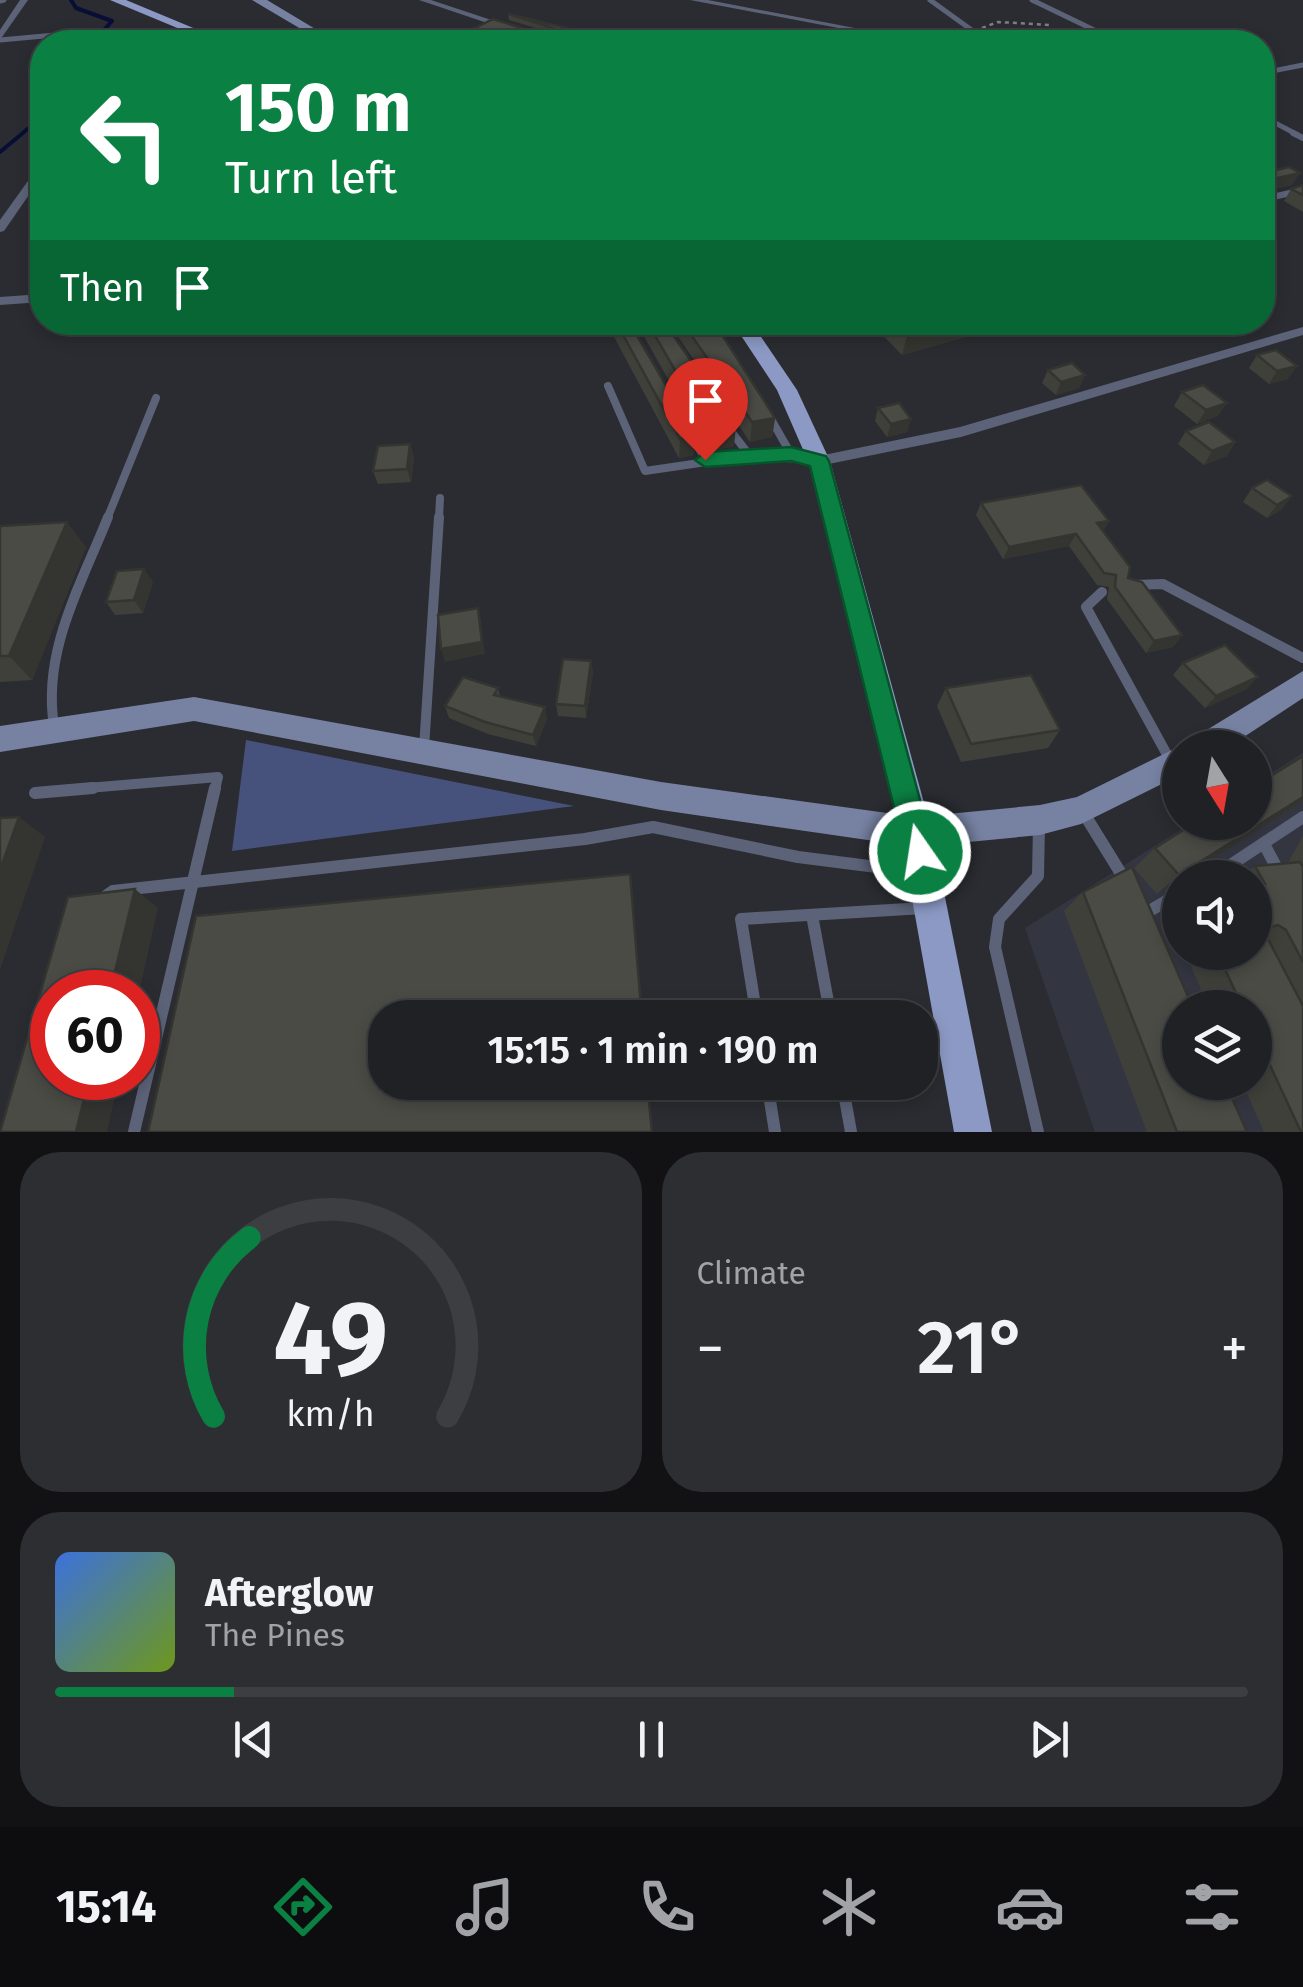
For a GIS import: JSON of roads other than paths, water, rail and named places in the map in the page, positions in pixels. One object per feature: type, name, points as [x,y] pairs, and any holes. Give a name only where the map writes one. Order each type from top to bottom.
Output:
[{"type":"main road","points":[[116,0],[191,30]]},
{"type":"main road","points":[[758,335],[819,461],[916,832],[974,1132]]},
{"type":"street","points":[[0,38],[24,0]]},
{"type":"street","points":[[258,0],[310,30]]},
{"type":"street","points":[[423,0],[524,30]]},
{"type":"street","points":[[694,0],[858,30]]},
{"type":"street","points":[[0,228],[30,188]]},
{"type":"street","points":[[1275,197],[1303,190]]},
{"type":"street","points":[[0,301],[30,299]]},
{"type":"street","points":[[819,461],[962,432],[1303,331]]},
{"type":"street","points":[[1230,730],[1303,683]]},
{"type":"street","points":[[0,739],[194,709],[662,796],[916,832],[1040,820],[1081,810],[1162,769]]},
{"type":"lane","points":[[930,0],[971,30]]},
{"type":"lane","points":[[1032,0],[1095,30]]},
{"type":"lane","points":[[0,38],[30,36]]},
{"type":"lane","points":[[1275,70],[1303,65]]},
{"type":"lane","points":[[1275,123],[1303,138]]},
{"type":"lane","points":[[608,386],[645,471],[750,456],[791,454],[819,461]]},
{"type":"lane","points":[[55,729],[49,694],[55,648],[156,398]]},
{"type":"lane","points":[[763,405],[791,454]]},
{"type":"lane","points":[[686,425],[705,460]]},
{"type":"lane","points":[[728,426],[750,456]]},
{"type":"lane","points":[[424,751],[440,498]]},
{"type":"lane","points":[[1128,586],[1163,584],[1303,658]]},
{"type":"lane","points":[[1102,592],[1086,607],[1162,738]]},
{"type":"lane","points":[[35,792],[218,777],[134,1132]]},
{"type":"lane","points":[[1081,810],[1152,927]]},
{"type":"lane","points":[[1239,860],[1303,816]]},
{"type":"lane","points":[[1038,1132],[995,947],[998,920],[1038,876],[1040,820]]},
{"type":"lane","points":[[99,900],[113,892],[585,839],[654,827],[798,857],[924,873]]},
{"type":"lane","points":[[1264,844],[1287,887]]},
{"type":"lane","points":[[1145,910],[1162,902]]},
{"type":"lane","points":[[754,1000],[742,919],[930,908]]},
{"type":"lane","points":[[812,915],[827,1000]]},
{"type":"lane","points":[[771,1100],[775,1132]]},
{"type":"lane","points":[[845,1100],[851,1132]]},
{"type":"waterway","points":[[71,0],[76,8],[112,21],[104,30]]},
{"type":"waterway","points":[[0,152],[30,127]]}]
